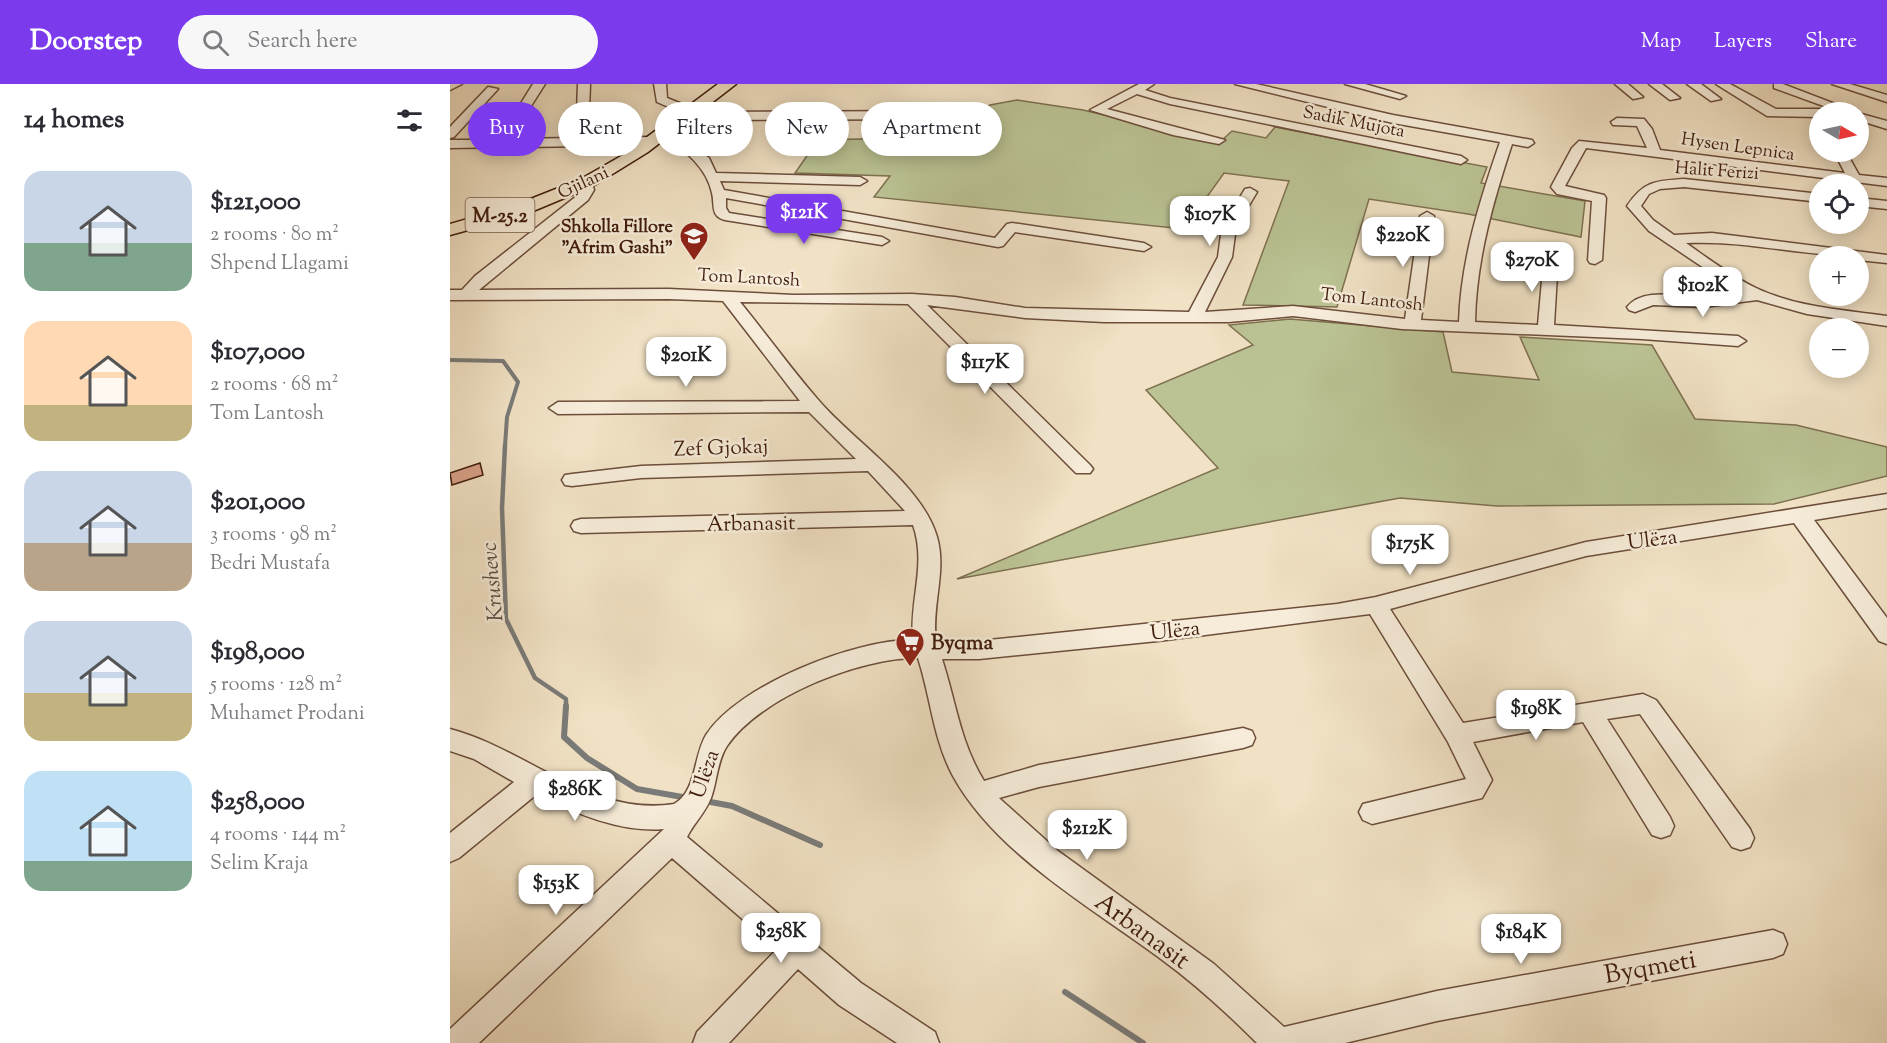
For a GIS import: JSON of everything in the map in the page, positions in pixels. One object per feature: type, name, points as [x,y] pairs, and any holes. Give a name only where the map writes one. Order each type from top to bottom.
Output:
[{"type":"main road","name":"Gjilani","points":[[702,102],[729,84]]},
{"type":"main road","name":"Gjilani","points":[[450,230],[500,216],[586,183],[629,159],[655,138]]},
{"type":"street","points":[[450,87],[456,84]]},
{"type":"street","points":[[528,102],[539,84]]},
{"type":"street","points":[[583,102],[584,84]]},
{"type":"street","points":[[660,84],[661,100],[665,102]]},
{"type":"street","points":[[1241,84],[1393,119],[1528,143]]},
{"type":"street","points":[[1352,84],[1400,96]]},
{"type":"street","points":[[1621,84],[1637,97]]},
{"type":"street","points":[[1655,84],[1674,98]]},
{"type":"street","points":[[1693,84],[1714,99]]},
{"type":"street","points":[[1722,84],[1773,113],[1809,113]]},
{"type":"street","points":[[1838,84],[1887,99]]},
{"type":"street","points":[[1778,86],[1822,102]]},
{"type":"street","points":[[1143,87],[1096,110],[1177,132],[1219,140]]},
{"type":"street","name":"Sadik Mujota","points":[[1143,87],[1145,95],[1170,101],[1461,160]]},
{"type":"street","points":[[450,134],[492,89]]},
{"type":"street","points":[[753,114],[861,114]]},
{"type":"street","points":[[1869,119],[1887,125]]},
{"type":"street","name":"Hysen Lepnica","points":[[1617,122],[1640,122],[1646,129],[1655,152]]},
{"type":"street","points":[[1467,326],[1470,273],[1485,206],[1508,140]]},
{"type":"street","points":[[643,141],[652,141]]},
{"type":"street","points":[[450,144],[468,144]]},
{"type":"street","name":"Hysen Lepnica","points":[[1595,260],[1599,198],[1558,189],[1578,148],[1583,144],[1823,174]]},
{"type":"street","points":[[700,156],[719,193],[719,209],[730,218],[882,241]]},
{"type":"street","points":[[712,177],[860,181]]},
{"type":"street","name":"Hysen Lepnica","points":[[1869,180],[1887,182]]},
{"type":"street","points":[[467,294],[480,279],[583,197],[587,190],[586,183]]},
{"type":"street","name":"Halit Ferizi","points":[[1760,296],[1733,281],[1647,222],[1634,206],[1638,195],[1650,187],[1684,183],[1809,197]]},
{"type":"street","points":[[1195,317],[1225,257],[1229,227],[1250,192]]},
{"type":"street","points":[[719,193],[998,243],[1012,227],[1144,248]]},
{"type":"street","points":[[1869,204],[1887,206]]},
{"type":"street","points":[[1407,324],[1427,216]]},
{"type":"street","points":[[1407,324],[1418,233]]},
{"type":"street","points":[[1671,239],[1712,237],[1887,259]]},
{"type":"street","points":[[1546,331],[1551,258]]},
{"type":"street","name":"Tom Lantosh","points":[[450,295],[727,296],[794,300],[912,299],[955,302],[1051,315],[1195,317],[1245,316],[1293,311],[1407,324],[1642,334],[1738,341]]},
{"type":"street","name":"Arbanasit","points":[[727,296],[814,406],[910,503],[921,518],[930,545],[931,560],[923,632],[954,750],[963,771],[1001,818],[1062,870],[1221,987],[1279,1043]]},
{"type":"street","points":[[1635,307],[1651,300],[1703,302],[1760,296],[1809,309],[1887,321]]},
{"type":"street","points":[[912,299],[1083,469]]},
{"type":"street","points":[[558,408],[814,406]]},
{"type":"street","name":"Zef Gjokaj","points":[[572,480],[651,471],[872,465]]},
{"type":"street","name":"Ulëza","points":[[450,740],[486,752],[535,780],[592,805],[618,812],[660,818],[695,802],[716,741],[734,723],[769,699],[811,675],[851,659],[885,651],[953,652],[1080,640],[1302,616],[1377,605],[1586,549],[1887,501]]},
{"type":"street","points":[[1800,516],[1887,635]]},
{"type":"street","name":"Arbanasit","points":[[581,526],[921,518]]},
{"type":"street","points":[[1372,812],[1466,793],[1478,786],[1476,772],[1457,735],[1377,605]]},
{"type":"street","points":[[1457,735],[1635,704],[1648,707],[1741,838]]},
{"type":"street","points":[[1589,711],[1661,826]]},
{"type":"street","points":[[980,794],[1011,782],[1243,738]]},
{"type":"street","points":[[450,849],[535,780]]},
{"type":"street","points":[[457,1043],[672,842],[695,802]]},
{"type":"street","points":[[672,842],[850,994],[924,1043]]},
{"type":"street","name":"Byqmeti","points":[[1279,1043],[1437,1006],[1773,944]]},
{"type":"street","points":[[708,1043],[798,948]]},
{"type":"green space","points":[[1017,100],[1083,110],[1220,142],[1232,131],[1266,138],[1275,127],[1487,167],[1481,183],[1585,201],[1581,237],[1468,214],[1369,199],[1337,307],[1243,305],[1289,181],[1224,173],[1184,229],[874,197],[890,176],[795,173],[807,156],[849,156],[849,139],[861,139],[861,156],[1002,156],[1002,103]]},
{"type":"green space","points":[[1290,319],[1443,332],[1452,372],[1539,380],[1520,337],[1652,345],[1695,419],[1796,425],[1887,447],[1887,476],[1774,504],[1497,506],[1400,498],[957,579],[1218,468],[1146,390],[1253,345],[1229,325]]},
{"type":"building","points":[[480,463],[483,475],[452,485],[450,473]]},
{"type":"waterway","name":"Krushevc","points":[[450,360],[503,361],[518,382],[507,417],[505,446]]},
{"type":"waterway","name":"Krushevc","points":[[505,445],[502,508],[506,619],[535,678],[566,699],[566,706]]},
{"type":"waterway","name":"Krushevc","points":[[566,706],[564,737],[587,758],[637,789],[688,798]]},
{"type":"waterway","name":"Krushevc","points":[[705,801],[732,806],[820,845]]},
{"type":"waterway","name":"Krushevc","points":[[1065,992],[1143,1043]]},
{"type":"place","name":"Shkolla Fillore \"Afrim Gashi\"","points":[[694,262]]},
{"type":"place","name":"Byqma","points":[[910,668]]}]
